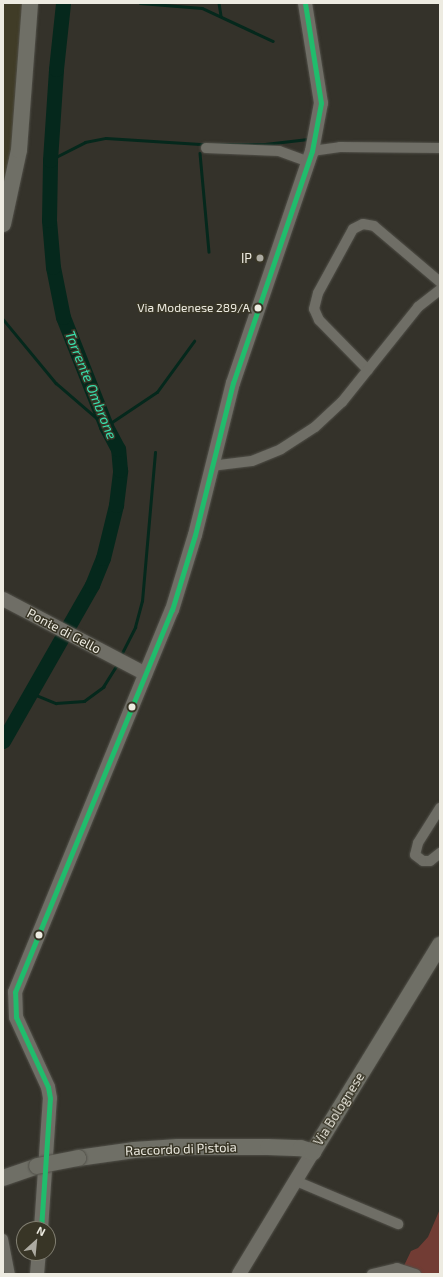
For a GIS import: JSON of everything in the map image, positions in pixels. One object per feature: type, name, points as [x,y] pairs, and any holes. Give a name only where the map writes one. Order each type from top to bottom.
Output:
[{"type":"main road","points":[[3,224],[19,150],[30,3]]},
{"type":"main road","name":"Via Bolognese","points":[[313,1152],[440,945]]},
{"type":"main road","name":"Raccordo di Pistoia","points":[[3,1178],[37,1166],[78,1158],[134,1150],[268,1147],[301,1148],[313,1152]]},
{"type":"main road","points":[[3,1171],[37,1166]]},
{"type":"street","points":[[42,1221],[50,1098],[48,1087],[16,1017],[15,992],[172,610],[195,535],[233,384],[311,156],[321,104],[305,3]]},
{"type":"street","points":[[206,148],[279,151],[311,156],[340,148],[440,148]]},
{"type":"street","points":[[368,370],[319,320],[314,309],[318,293],[353,229],[363,224],[374,226],[440,282]]},
{"type":"street","points":[[212,466],[252,461],[296,440],[333,411],[418,307],[440,290]]},
{"type":"street","name":"Ponte di Gello","points":[[3,599],[146,674]]},
{"type":"street","points":[[440,808],[418,843],[415,855],[423,861],[430,861],[440,853]]},
{"type":"street","name":"Via Bolognese","points":[[239,1274],[313,1152]]},
{"type":"street","points":[[296,1181],[398,1224]]},
{"type":"street","points":[[3,1239],[10,1274]]},
{"type":"street","points":[[37,1274],[38,1261]]},
{"type":"street","points":[[372,1274],[397,1268],[416,1274]]},
{"type":"shaded area","points":[[3,3],[23,3],[14,144],[3,205]]},
{"type":"shaded area","points":[[440,1209],[440,1274],[400,1274],[411,1251],[418,1248],[428,1237]]},
{"type":"waterway","name":"Torrente Ombrone","points":[[3,741],[92,585],[103,558],[116,505],[120,470],[118,449],[106,426],[63,317],[53,267],[49,220],[50,160],[56,69],[63,3]]},
{"type":"waterway","points":[[140,3],[202,8],[273,41]]},
{"type":"waterway","points":[[219,3],[221,16]]},
{"type":"waterway","points":[[50,160],[85,142],[106,138],[200,144],[265,144],[308,139]]},
{"type":"waterway","points":[[200,153],[209,252]]},
{"type":"waterway","points":[[3,319],[56,383],[106,426],[157,392],[194,341]]},
{"type":"waterway","points":[[121,655],[135,627],[142,601],[155,453]]},
{"type":"waterway","points":[[31,693],[56,703],[84,701],[103,687],[118,663]]},
{"type":"transit line","points":[[42,1221],[50,1098],[48,1087],[16,1017],[15,992],[172,610],[195,535],[233,383],[312,151],[321,103],[305,3]]},
{"type":"place","name":"IP","points":[[260,258]]},
{"type":"place","name":"Via Modenese 289/A","points":[[258,308]]}]
